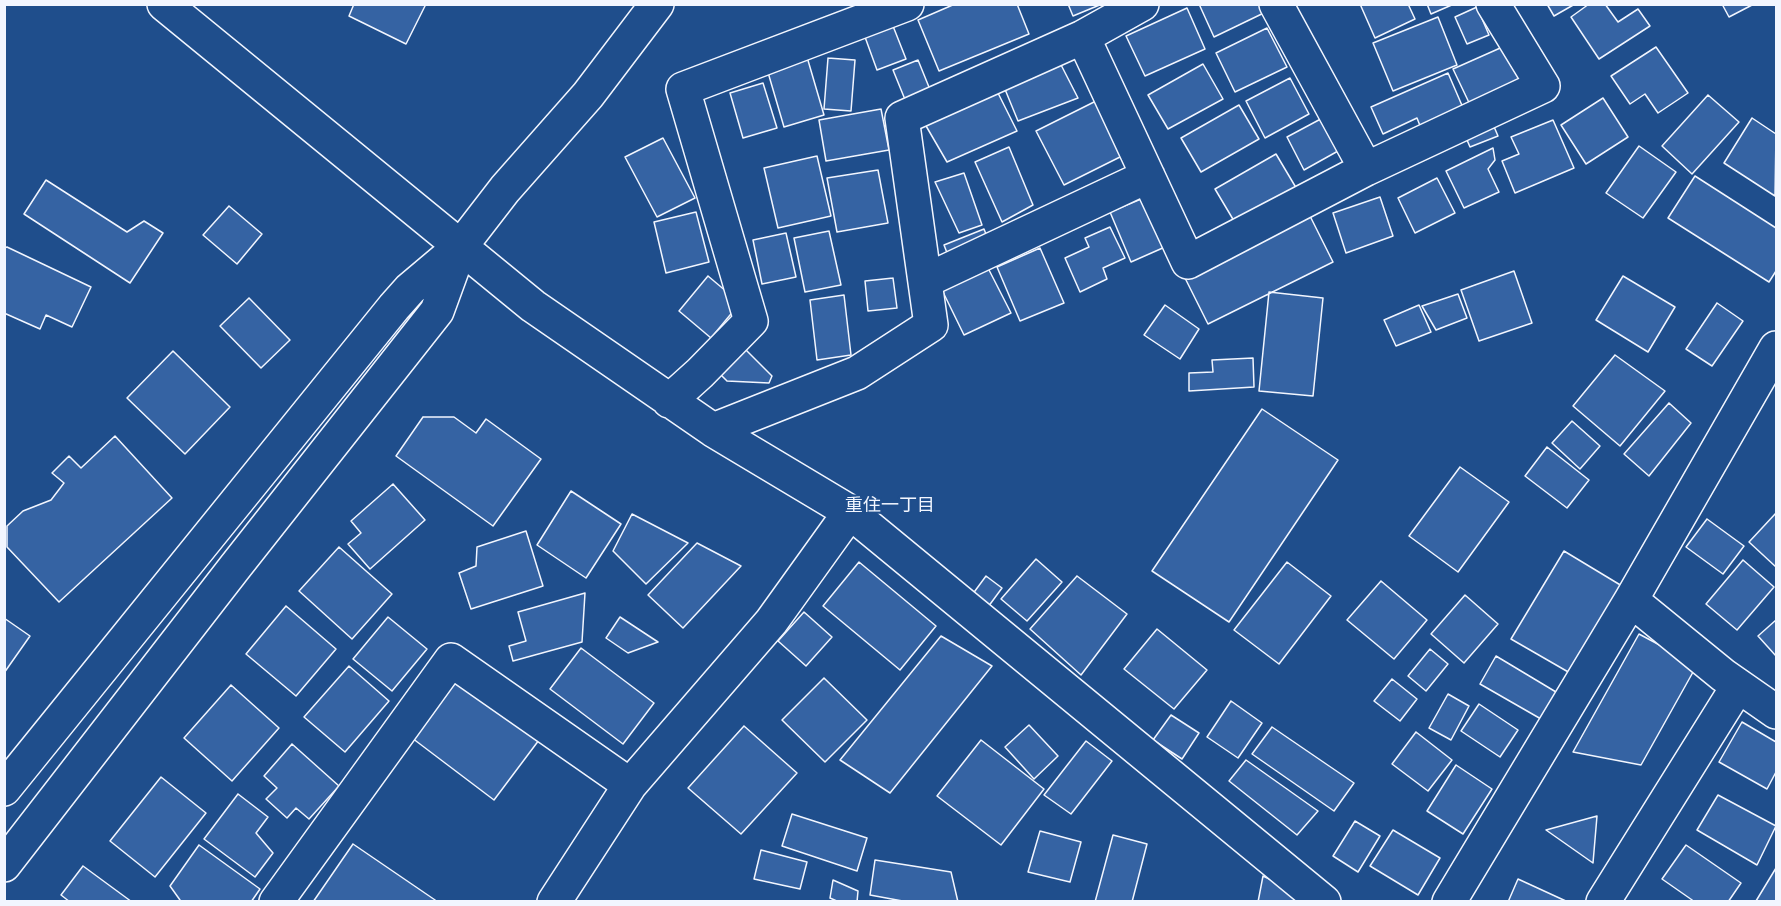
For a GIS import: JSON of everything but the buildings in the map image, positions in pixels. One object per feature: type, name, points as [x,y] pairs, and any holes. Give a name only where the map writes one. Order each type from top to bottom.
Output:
[{"type":"street","points":[[164,4],[533,306],[713,430],[850,512],[1324,902]]},
{"type":"street","points":[[40,819],[4,791],[394,307],[410,289],[461,246],[505,189],[588,95],[657,4]]},
{"type":"street","points":[[669,401],[751,321],[683,89],[907,4]]},
{"type":"street","points":[[713,430],[857,373],[931,325],[902,118],[1083,37],[1143,4]]},
{"type":"street","points":[[1276,4],[1366,169]]},
{"type":"street","points":[[1083,37],[1188,262],[1366,169],[1543,86],[1493,4]]},
{"type":"street","points":[[925,281],[1148,176]]},
{"type":"street","points":[[4,865],[235,567],[438,311],[461,246]]},
{"type":"street","points":[[1449,902],[1631,600],[1776,348]]},
{"type":"street","points":[[554,902],[630,785],[771,622],[850,512]]},
{"type":"street","points":[[1631,600],[1738,686],[1776,712]]},
{"type":"street","points":[[276,902],[451,660],[630,785]]},
{"type":"street","points":[[1603,902],[1738,686]]},
{"type":"district","name":"重住一丁目","points":[[890,505]]}]
